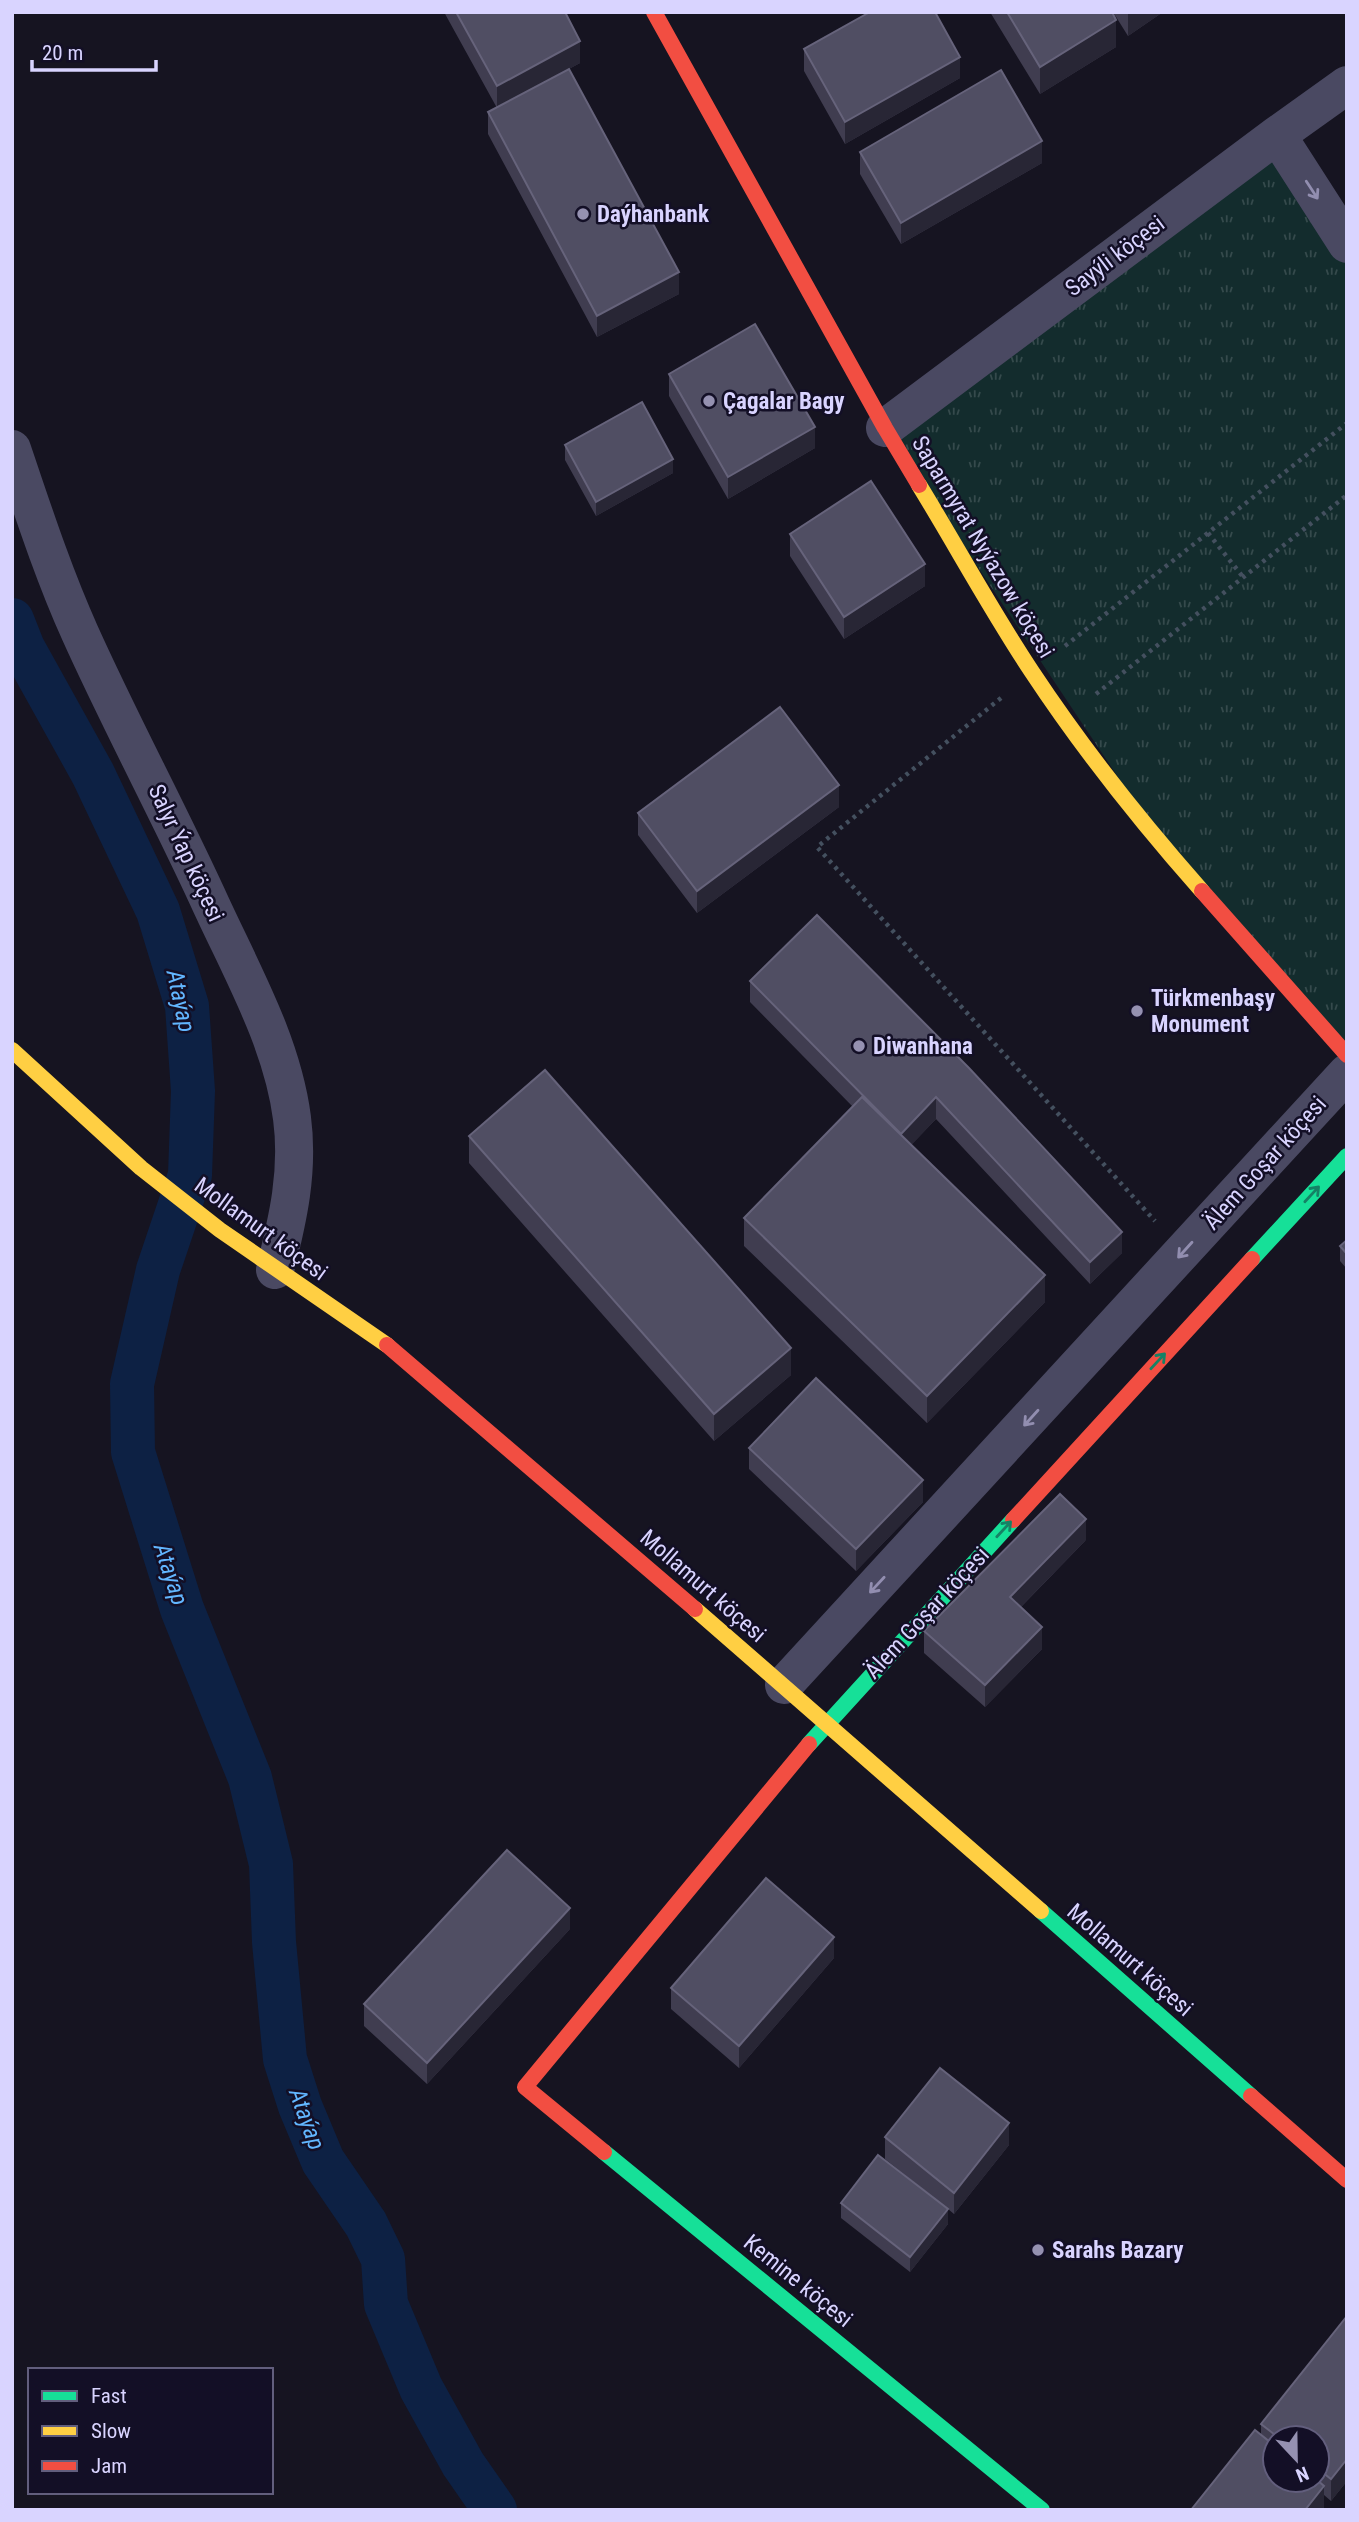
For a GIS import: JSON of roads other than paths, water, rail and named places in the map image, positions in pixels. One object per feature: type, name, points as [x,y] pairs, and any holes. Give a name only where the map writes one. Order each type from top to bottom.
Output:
[{"type":"street","name":"Saparmyrat Nyýazow köçesi","points":[[653,12],[885,428],[1032,672],[1170,855],[1347,1055]]},
{"type":"street","name":"Sayýli köçesi","points":[[885,428],[1276,135],[1347,85]]},
{"type":"street","points":[[1276,135],[1347,244]]},
{"type":"street","name":"Salyr Ýap köçesi","points":[[12,449],[79,632],[177,831],[270,1033],[292,1116],[295,1164],[289,1216],[275,1270]]},
{"type":"street","name":"Mollamurt köçesi","points":[[12,1050],[141,1168],[219,1230],[382,1340],[784,1685],[825,1724],[1347,2180]]},
{"type":"street","name":"Älem Goşar köçesi","points":[[784,1685],[1347,1073]]},
{"type":"street","name":"Älem Goşar köçesi","points":[[525,2087],[825,1724],[1347,1156]]},
{"type":"street","name":"Kemine köçesi","points":[[525,2087],[1042,2510]]},
{"type":"waterway","name":"Ataýap","points":[[12,620],[23,648],[93,774],[158,911],[187,1006],[193,1091],[190,1175],[158,1270],[132,1384],[133,1452],[182,1609],[250,1778],[271,1864],[274,1942],[285,2059],[300,2106],[323,2161],[366,2224],[383,2259],[386,2304],[421,2388],[463,2464],[495,2510]]},
{"type":"place","name":"Daýhanbank","points":[[583,214]]},
{"type":"place","name":"Çagalar Bagy","points":[[709,401]]},
{"type":"place","name":"Türkmenbaşy Monument","points":[[1137,1011]]},
{"type":"place","name":"Diwanhana","points":[[859,1046]]},
{"type":"place","name":"Sarahs Bazary","points":[[1038,2250]]}]
